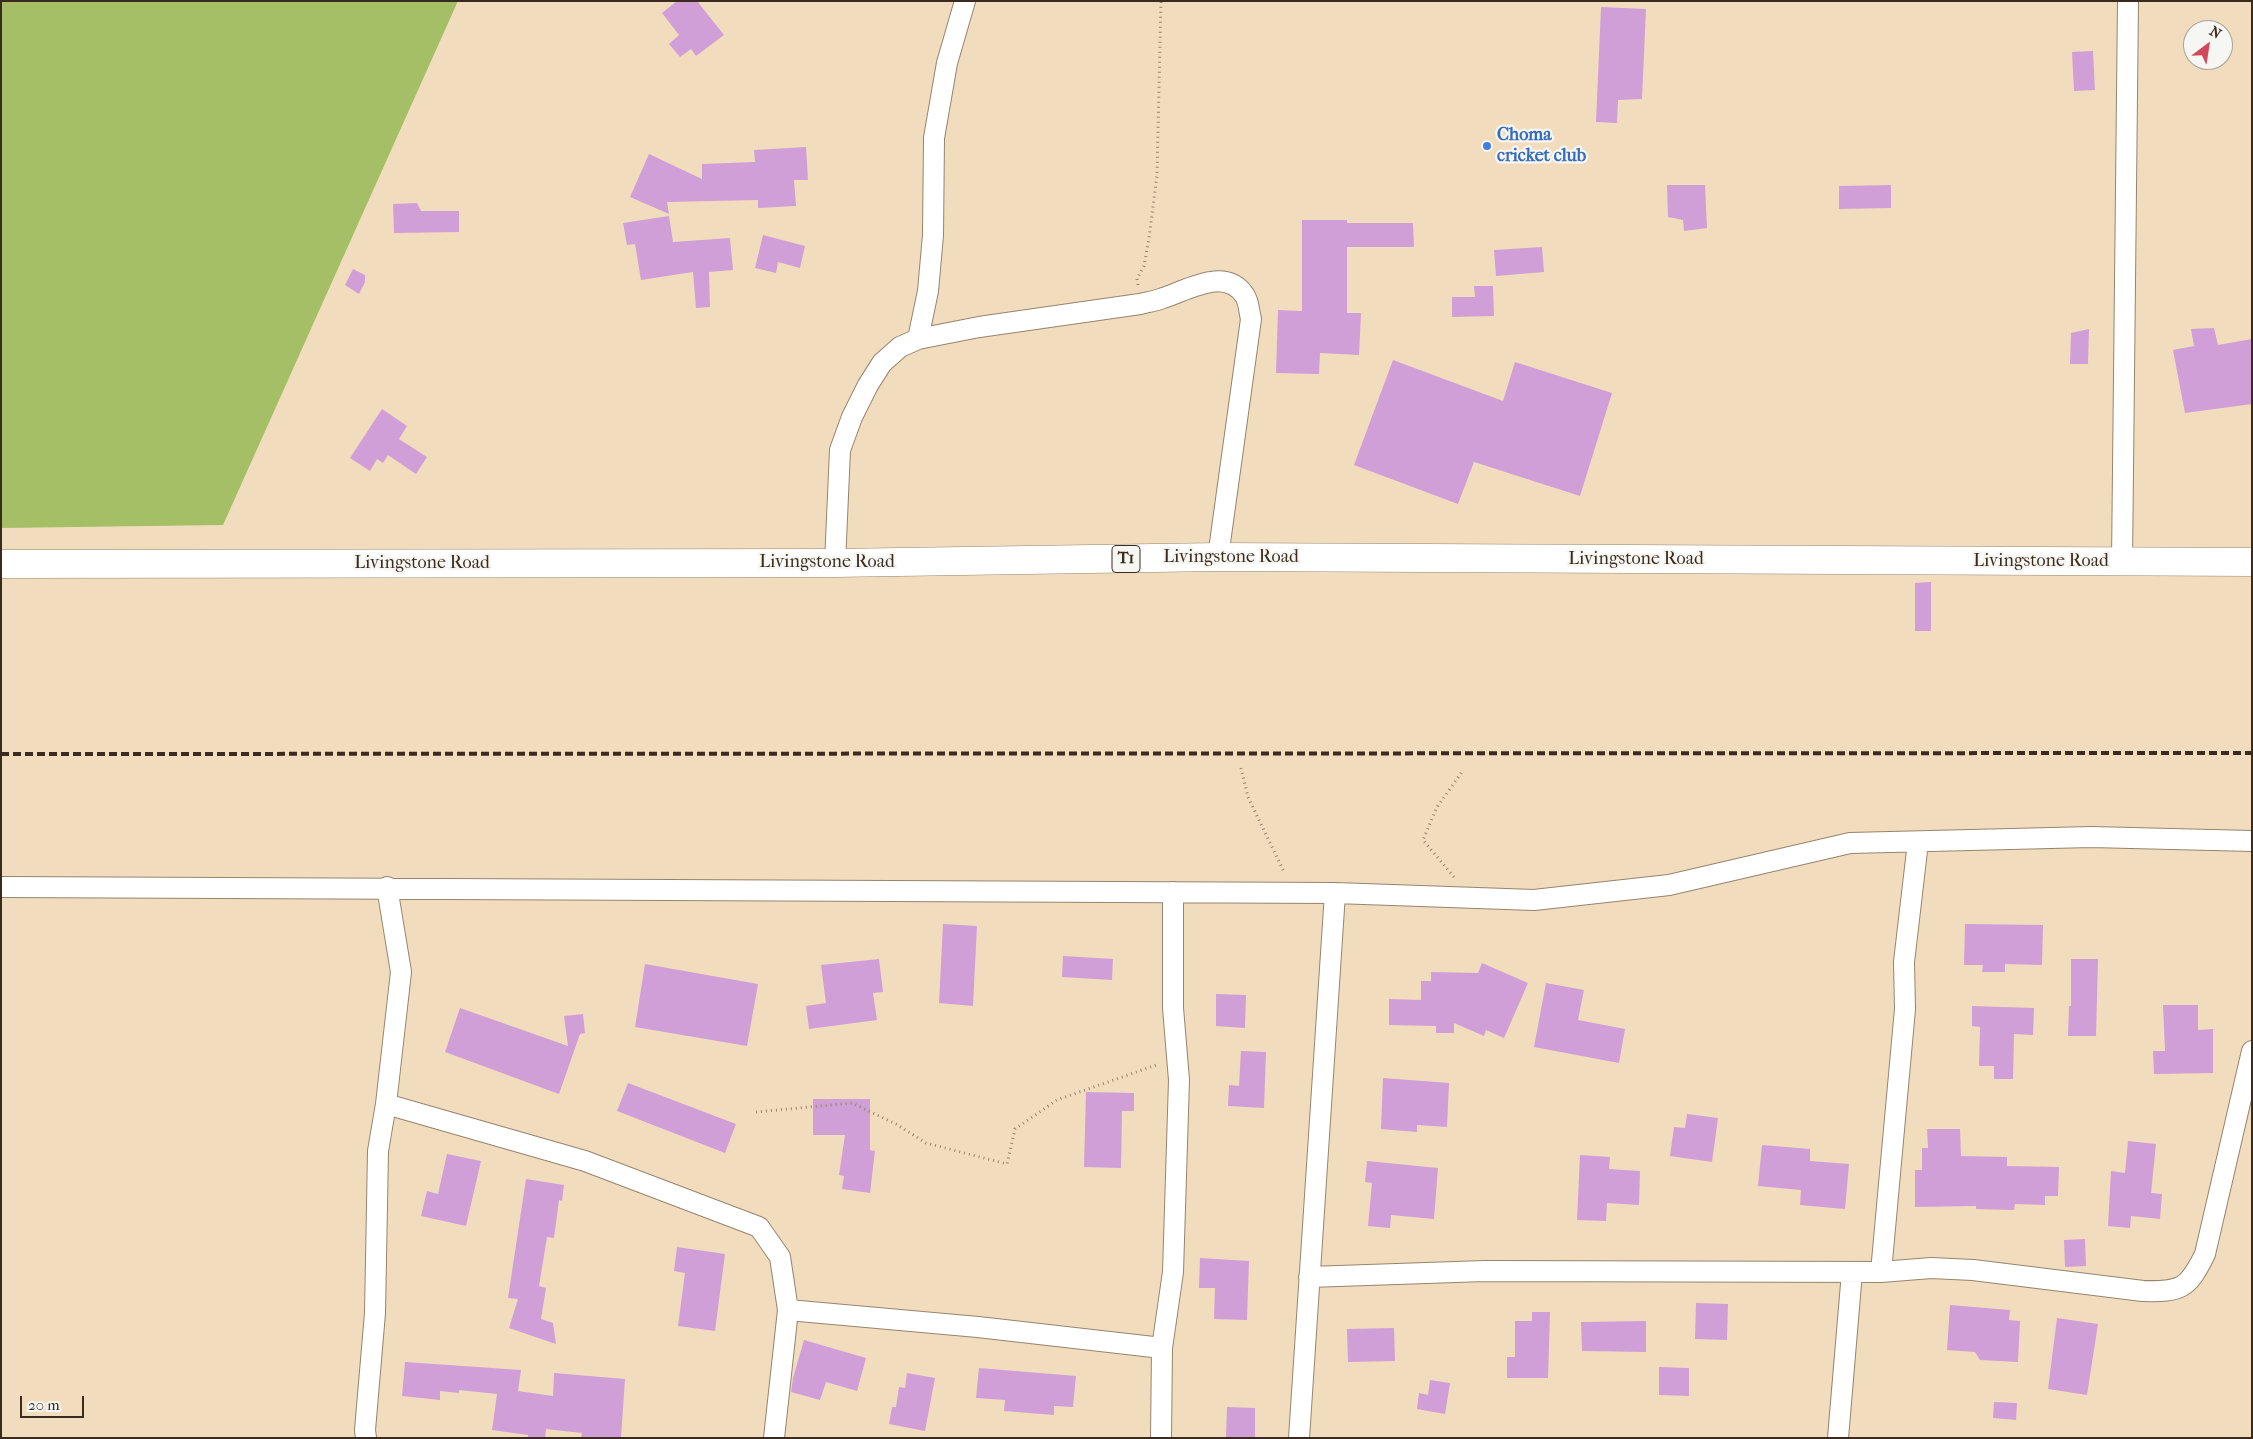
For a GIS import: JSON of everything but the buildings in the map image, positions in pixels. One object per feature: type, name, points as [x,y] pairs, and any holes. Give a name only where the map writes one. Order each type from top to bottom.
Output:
[{"type":"highway","name":"Livingstone Road","points":[[1,564],[835,563],[1218,557],[2252,562]]},
{"type":"street","points":[[918,339],[928,291],[933,235],[934,138],[947,63],[965,1]]},
{"type":"street","points":[[2122,562],[2128,1]]},
{"type":"street","points":[[835,563],[840,450],[852,417],[882,363],[900,347],[918,339],[979,327],[1140,304],[1161,299],[1206,282],[1223,281],[1237,287],[1246,297],[1251,319],[1218,557]]},
{"type":"street","points":[[1,887],[1335,893],[1534,900],[1669,885],[1850,843],[2091,837],[2252,841]]},
{"type":"street","points":[[1881,1272],[1905,1009],[1904,962],[1918,842]]},
{"type":"street","points":[[366,1438],[365,1430],[375,1313],[378,1151],[386,1104],[401,972],[387,888]]},
{"type":"street","points":[[1161,1438],[1162,1348],[1173,1272],[1179,1080],[1173,1008],[1173,892]]},
{"type":"street","points":[[1299,1438],[1335,893]]},
{"type":"street","points":[[1309,1277],[1485,1272],[1881,1272],[1931,1268],[1973,1270],[2143,1291],[2171,1291],[2184,1285],[2194,1276],[2205,1254],[2252,1051]]},
{"type":"street","points":[[386,1104],[584,1161],[759,1227],[780,1257],[788,1310],[774,1438]]},
{"type":"street","points":[[1838,1438],[1852,1272]]},
{"type":"street","points":[[788,1310],[978,1326],[1162,1348]]},
{"type":"path","points":[[1140,304],[1137,279],[1144,266],[1157,175],[1161,1]]},
{"type":"path","points":[[1241,768],[1248,798],[1294,893]]},
{"type":"path","points":[[1448,882],[1458,881],[1423,840],[1437,807],[1462,772]]},
{"type":"path","points":[[756,1112],[852,1103],[896,1124],[926,1143],[1007,1164],[1015,1129],[1057,1100],[1177,1058]]},
{"type":"green space","points":[[1,1],[458,1],[223,525],[1,528]]},
{"type":"railway","points":[[1,754],[2252,753]]},
{"type":"place","name":"Choma cricket club","points":[[1487,146]]}]
